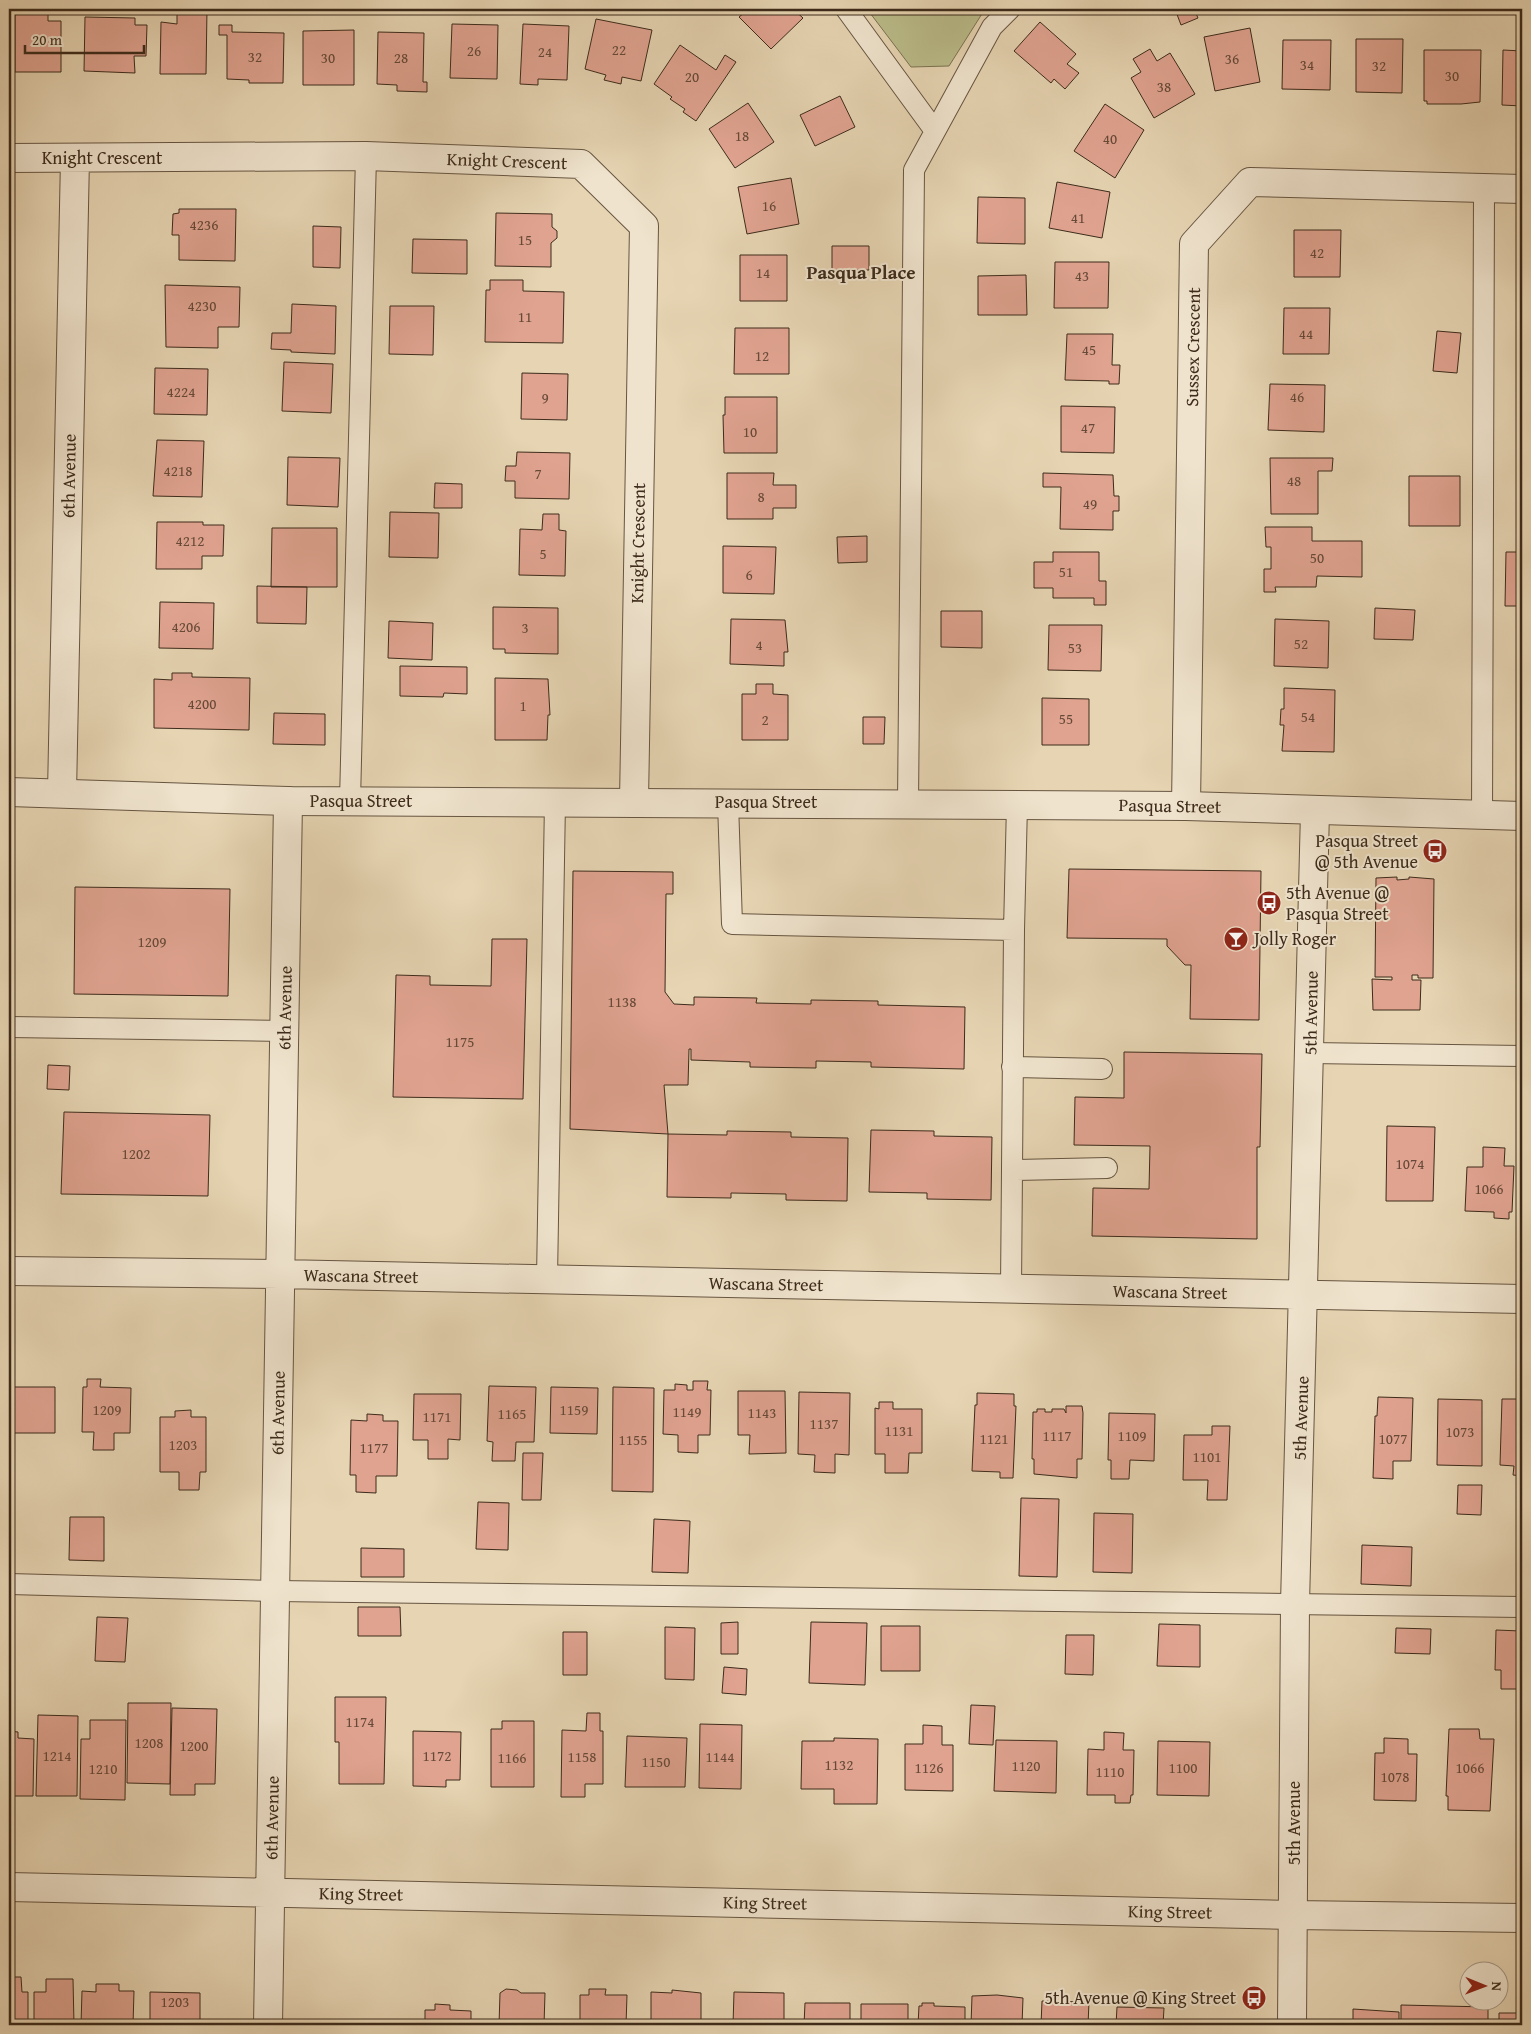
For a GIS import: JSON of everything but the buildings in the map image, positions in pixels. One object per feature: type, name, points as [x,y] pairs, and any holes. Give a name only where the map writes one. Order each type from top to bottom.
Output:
[{"type":"street","name":"Knight Crescent","points":[[9,158],[366,156],[580,164],[644,226],[634,801]]},
{"type":"street","name":"6th Avenue","points":[[62,793],[75,158]]},
{"type":"street","name":"Sussex Crescent","points":[[1186,806],[1194,244],[1250,182],[1522,189]]},
{"type":"street","name":"Pasqua Street","points":[[9,792],[288,801],[634,801],[1186,806],[1522,816]]},
{"type":"street","name":"6th Avenue","points":[[268,2025],[288,801]]},
{"type":"street","name":"5th Avenue","points":[[1292,2025],[1295,1604],[1305,1295],[1315,811]]},
{"type":"street","name":"Wascana Street","points":[[9,1271],[280,1274],[1522,1299]]},
{"type":"street","name":"King Street","points":[[9,1887],[1293,1915],[1522,1918]]},
{"type":"lane","points":[[846,9],[935,130]]},
{"type":"lane","points":[[908,803],[914,170],[992,27],[1010,9]]},
{"type":"lane","points":[[350,801],[366,156]]},
{"type":"lane","points":[[1482,816],[1484,188]]},
{"type":"lane","points":[[547,1279],[556,801]]},
{"type":"lane","points":[[728,802],[732,924],[1014,930]]},
{"type":"lane","points":[[1011,1289],[1012,1066],[1018,804]]},
{"type":"lane","points":[[9,1026],[285,1031]]},
{"type":"lane","points":[[1310,1053],[1522,1056]]},
{"type":"lane","points":[[1012,1066],[1102,1069]]},
{"type":"lane","points":[[1012,1170],[1107,1168]]},
{"type":"lane","points":[[9,1584],[276,1591],[1522,1607]]},
{"type":"green space","points":[[867,9],[985,9],[949,66],[911,67]]},
{"type":"place","name":"Pasqua Street @ 5th Avenue","points":[[1435,851]]},
{"type":"place","name":"5th Avenue @ Pasqua Street","points":[[1269,903]]},
{"type":"place","name":"Jolly Roger","points":[[1236,939]]},
{"type":"place","name":"5th Avenue @ King Street","points":[[1254,1998]]},
{"type":"district","name":"Pasqua Place","points":[[861,272]]}]
